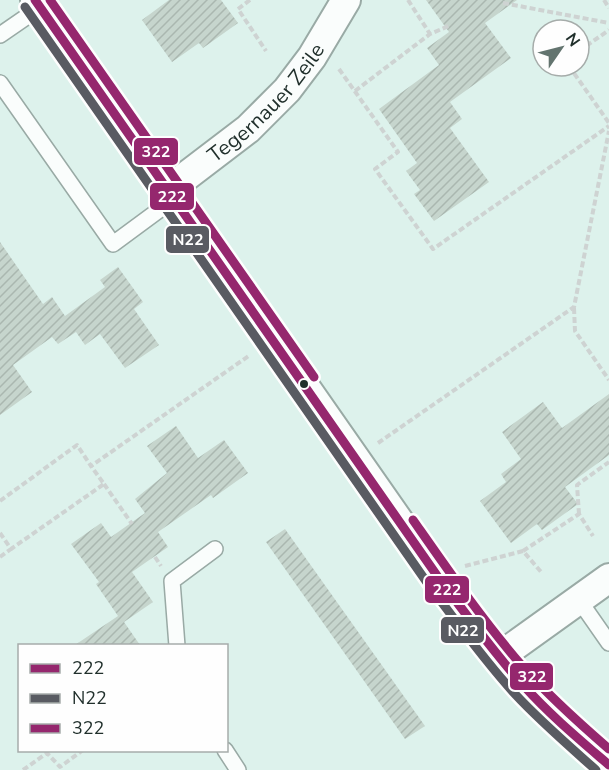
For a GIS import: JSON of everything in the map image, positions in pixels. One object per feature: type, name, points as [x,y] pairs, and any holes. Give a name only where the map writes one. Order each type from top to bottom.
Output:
[{"type":"street","name":"Tegernauer Zeile","points":[[171,195],[248,129],[287,90],[312,57],[346,0]]},
{"type":"street","points":[[42,2],[171,195],[432,568],[516,677],[567,728],[609,765]]},
{"type":"street","points":[[499,657],[609,579]]},
{"type":"lane","points":[[0,35],[42,2]]},
{"type":"lane","points":[[0,83],[113,244],[171,195]]},
{"type":"lane","points":[[177,644],[172,581],[215,549]]},
{"type":"lane","points":[[579,600],[608,638]]},
{"type":"lane","points":[[226,752],[238,770]]},
{"type":"path","points":[[250,0],[238,9],[266,51]]},
{"type":"path","points":[[408,0],[430,34]]},
{"type":"path","points":[[604,0],[609,8]]},
{"type":"path","points":[[503,3],[609,22]]},
{"type":"path","points":[[355,91],[430,34],[451,24]]},
{"type":"path","points":[[591,43],[609,30]]},
{"type":"path","points":[[339,69],[398,152],[375,169],[433,249],[609,125],[577,78]]},
{"type":"path","points":[[609,132],[574,307],[574,331],[609,380]]},
{"type":"path","points":[[378,443],[574,307]]},
{"type":"path","points":[[91,466],[250,355]]},
{"type":"path","points":[[0,501],[77,445],[132,524]]},
{"type":"path","points":[[593,536],[579,514],[578,486],[609,462]]},
{"type":"path","points":[[0,557],[104,484]]},
{"type":"path","points":[[465,566],[523,551],[579,514]]},
{"type":"path","points":[[0,533],[11,549]]},
{"type":"path","points":[[523,551],[542,573]]},
{"type":"path","points":[[23,770],[47,753],[60,769],[81,752]]},
{"type":"building","points":[[169,0],[221,0],[238,23],[203,48],[199,43],[172,62],[142,20]]},
{"type":"building","points":[[426,0],[517,0],[485,23],[511,58],[450,102],[462,119],[450,128],[489,182],[434,221],[414,194],[420,190],[406,171],[417,163],[379,109],[439,65],[427,48],[449,32]]},
{"type":"building","points":[[0,242],[43,304],[52,297],[65,316],[105,287],[100,280],[118,267],[143,302],[134,309],[159,345],[125,368],[100,334],[85,345],[76,332],[58,344],[52,337],[13,365],[32,392],[0,415]]},
{"type":"building","points":[[609,394],[609,455],[565,487],[578,504],[542,530],[537,524],[511,543],[480,501],[506,482],[501,474],[521,459],[502,432],[543,402],[562,428]]},
{"type":"building","points":[[176,426],[198,458],[224,440],[248,473],[213,498],[211,495],[158,532],[168,547],[132,572],[153,602],[124,622],[139,644],[76,644],[118,616],[96,584],[99,582],[71,544],[101,523],[111,537],[145,513],[135,499],[167,473],[147,446]]},
{"type":"building","points":[[285,529],[425,726],[405,739],[266,542]]},
{"type":"transit line","name":"222","points":[[35,0],[459,605],[501,660],[534,697],[609,765]]},
{"type":"transit line","name":"322","points":[[50,0],[314,377]]},
{"type":"transit line","name":"N22","points":[[25,7],[428,584],[481,654],[515,694],[596,770]]},
{"type":"transit line","name":"322","points":[[413,520],[508,650],[564,709],[609,749]]}]
